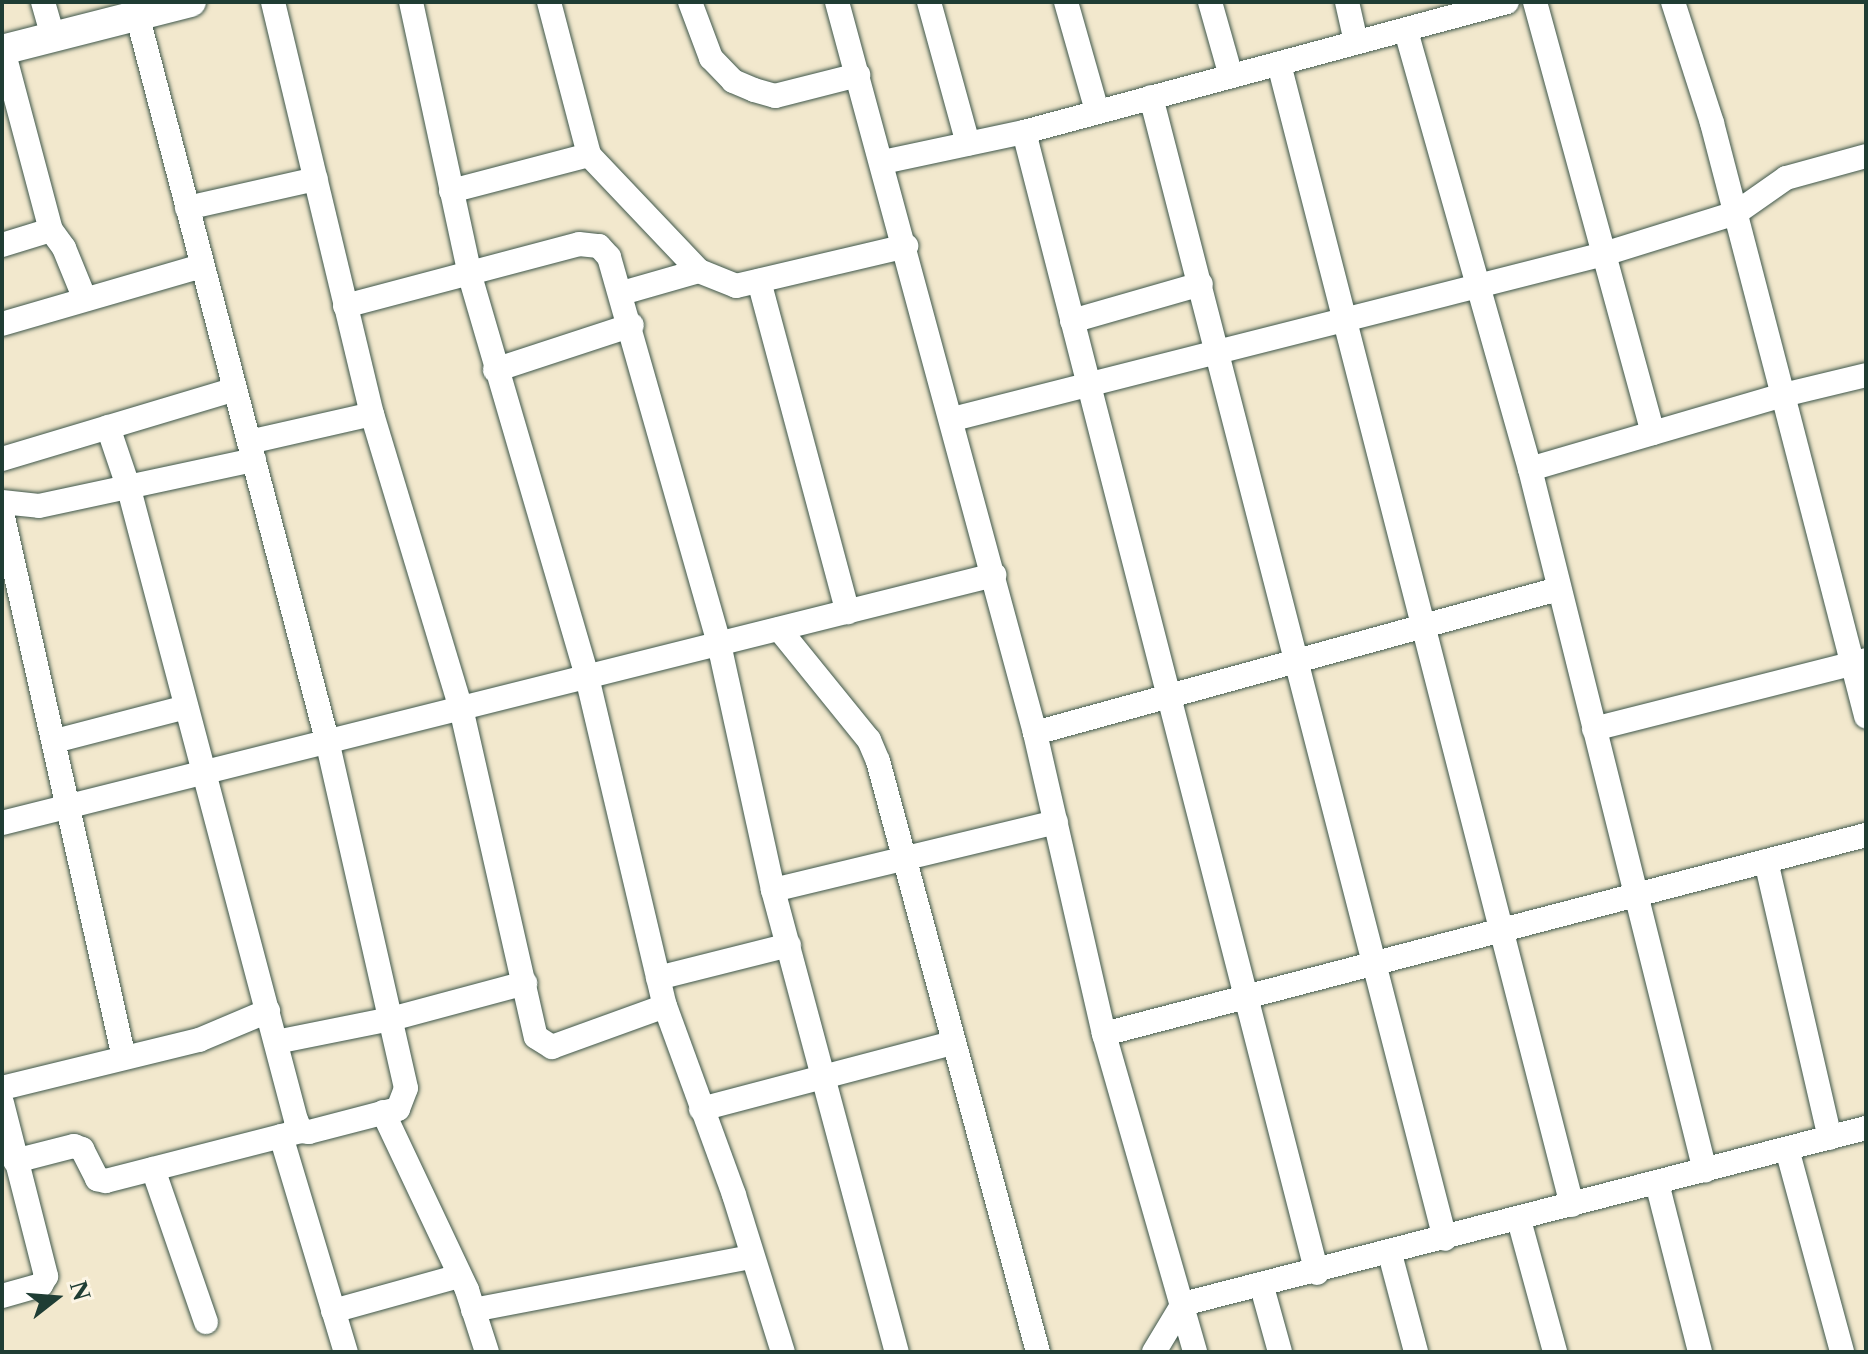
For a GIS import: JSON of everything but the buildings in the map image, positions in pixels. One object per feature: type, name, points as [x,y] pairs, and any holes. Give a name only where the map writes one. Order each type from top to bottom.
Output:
[{"type":"main road","points":[[2,50],[191,2]]},
{"type":"street","points":[[43,2],[53,36]]},
{"type":"street","points":[[273,2],[372,414],[461,708],[536,1037],[546,1047],[665,1006]]},
{"type":"street","points":[[411,2],[470,276],[587,677],[665,1006],[783,1352]]},
{"type":"street","points":[[549,2],[589,155],[699,271],[723,285],[759,281],[906,246]]},
{"type":"street","points":[[690,2],[711,58],[733,81],[775,96],[858,75]]},
{"type":"street","points":[[837,2],[953,419],[1035,733],[1104,1034],[1195,1352]]},
{"type":"street","points":[[929,2],[968,144]]},
{"type":"street","points":[[1066,2],[1097,111]]},
{"type":"street","points":[[1210,2],[1231,76]]},
{"type":"street","points":[[1347,2],[1356,42]]},
{"type":"street","points":[[1535,2],[1653,433]]},
{"type":"street","points":[[1673,2],[1736,213],[1783,395],[1859,662],[1866,716]]},
{"type":"street","points":[[883,162],[1024,132],[1406,31],[1491,4]]},
{"type":"street","points":[[15,1161],[74,1146],[82,1149],[97,1179],[153,1169],[398,1109],[406,1088],[327,740],[137,14]]},
{"type":"street","points":[[1406,31],[1475,285],[1530,469],[1705,1171]]},
{"type":"street","points":[[2,50],[51,230],[64,248],[84,297]]},
{"type":"street","points":[[1279,64],[1420,627],[1504,927],[1572,1205]]},
{"type":"street","points":[[1151,97],[1299,660],[1445,1239]]},
{"type":"street","points":[[1024,132],[1169,695],[1243,998],[1317,1273]]},
{"type":"street","points":[[451,191],[589,155]]},
{"type":"street","points":[[953,419],[1604,254],[1736,213],[1786,178],[1866,156]]},
{"type":"street","points":[[187,208],[316,179]]},
{"type":"street","points":[[2,245],[51,230]]},
{"type":"street","points":[[345,306],[591,243],[609,257],[632,325],[719,644],[773,890],[897,1352]]},
{"type":"street","points":[[2,324],[84,297],[202,266]]},
{"type":"street","points":[[622,293],[699,271]]},
{"type":"street","points":[[759,281],[848,612]]},
{"type":"street","points":[[1072,321],[1201,284]]},
{"type":"street","points":[[495,370],[632,325]]},
{"type":"street","points":[[1530,469],[1783,395],[1866,375]]},
{"type":"street","points":[[2,459],[235,389]]},
{"type":"street","points":[[2,502],[39,506],[129,489],[372,414]]},
{"type":"street","points":[[108,427],[129,489],[276,1042],[291,1134],[333,1311],[346,1352]]},
{"type":"street","points":[[2,513],[124,1058]]},
{"type":"street","points":[[2,823],[994,575]]},
{"type":"street","points":[[1035,733],[1558,589]]},
{"type":"street","points":[[779,629],[869,740],[1038,1352]]},
{"type":"street","points":[[1594,729],[1859,662]]},
{"type":"street","points":[[55,741],[186,707]]},
{"type":"street","points":[[773,890],[1056,822]]},
{"type":"street","points":[[1104,1034],[1504,927],[1866,835]]},
{"type":"street","points":[[1766,861],[1830,1138]]},
{"type":"street","points":[[658,978],[789,945]]},
{"type":"street","points":[[276,1042],[391,1019],[525,983]]},
{"type":"street","points":[[2,1088],[199,1040],[268,1011]]},
{"type":"street","points":[[701,1109],[953,1043]]},
{"type":"street","points":[[2,1103],[15,1161],[12,1192],[46,1276],[28,1291],[2,1296]]},
{"type":"street","points":[[383,1112],[459,1276],[487,1352]]},
{"type":"street","points":[[1154,1352],[1183,1304],[1317,1273],[1866,1128]]},
{"type":"street","points":[[1787,1149],[1842,1352]]},
{"type":"street","points":[[153,1169],[206,1322]]},
{"type":"street","points":[[1657,1183],[1700,1352]]},
{"type":"street","points":[[1519,1220],[1555,1352]]},
{"type":"street","points":[[1390,1254],[1416,1352]]},
{"type":"street","points":[[473,1310],[626,1285],[752,1257]]},
{"type":"street","points":[[333,1311],[459,1276]]},
{"type":"street","points":[[1262,1287],[1280,1352]]}]
